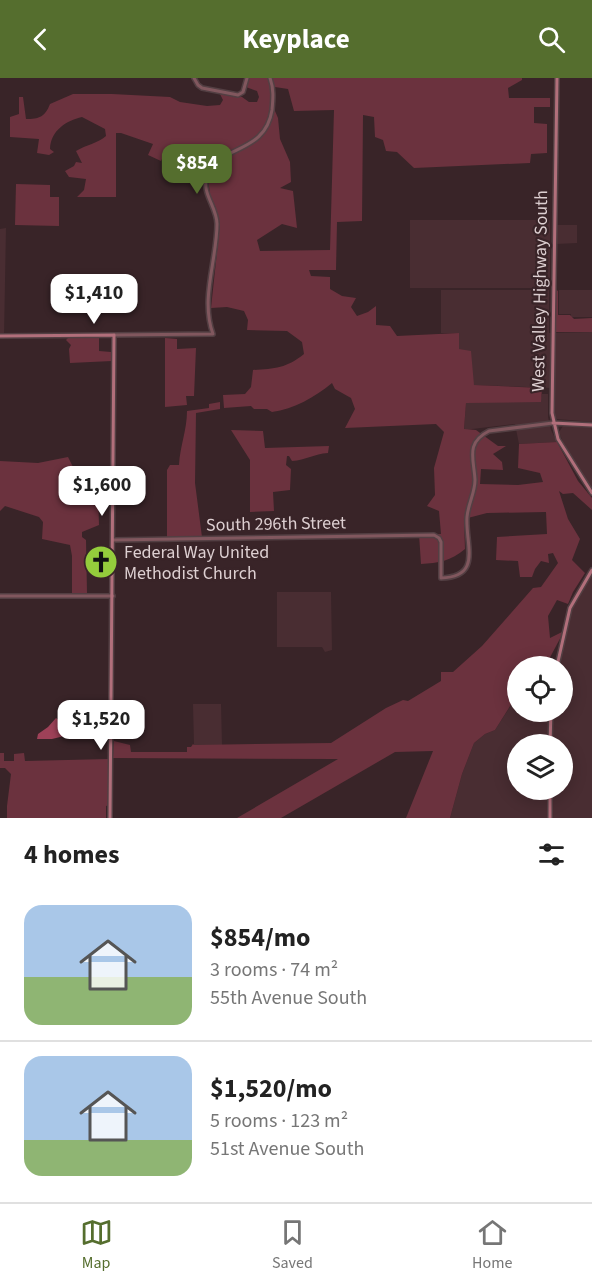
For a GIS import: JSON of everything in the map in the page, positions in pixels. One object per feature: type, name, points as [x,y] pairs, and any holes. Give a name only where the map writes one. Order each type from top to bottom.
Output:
[{"type":"main road","name":"West Valley Highway South","points":[[557,78],[551,392],[553,423],[557,436],[592,493]]},
{"type":"main road","points":[[0,336],[114,335],[110,818]]},
{"type":"main road","points":[[553,423],[592,425]]},
{"type":"main road","points":[[557,436],[558,427],[567,423]]},
{"type":"main road","points":[[559,656],[571,605],[592,570]]},
{"type":"main road","points":[[550,800],[550,818]]},
{"type":"street","points":[[194,78],[202,88],[238,95],[243,94],[247,78]]},
{"type":"street","points":[[114,335],[213,334],[208,309],[217,224],[215,210],[206,191],[206,179],[211,169],[218,163],[258,138],[267,129],[273,94],[270,78]]},
{"type":"street","name":"South 296th Street","points":[[113,540],[431,535],[439,538],[441,546],[441,578],[458,575],[466,568],[470,557],[467,522],[475,483],[472,455],[474,446],[482,435],[489,431],[553,423]]},
{"type":"street","points":[[0,596],[113,596]]},
{"type":"shaded area","points":[[249,78],[522,78],[508,88],[509,98],[550,98],[550,107],[534,107],[534,123],[547,124],[547,153],[531,154],[530,163],[414,168],[397,152],[386,151],[383,140],[375,137],[374,117],[363,115],[362,221],[337,222],[336,270],[309,270],[311,276],[330,277],[330,289],[342,296],[356,298],[351,307],[357,316],[376,306],[376,325],[390,326],[397,336],[459,333],[459,349],[471,351],[474,385],[542,388],[541,402],[466,403],[464,429],[476,430],[498,446],[506,446],[493,454],[502,462],[503,470],[481,469],[480,484],[518,485],[543,482],[540,473],[518,468],[519,444],[557,442],[578,481],[592,498],[592,510],[573,493],[563,494],[559,491],[568,519],[580,539],[572,560],[585,573],[568,604],[557,600],[548,616],[550,638],[564,631],[551,656],[507,656],[507,711],[495,730],[485,734],[474,743],[462,774],[450,818],[406,818],[433,751],[395,752],[281,818],[237,818],[338,759],[113,758],[114,741],[130,745],[131,752],[187,752],[187,747],[193,744],[331,743],[386,708],[403,700],[408,701],[441,681],[441,672],[453,672],[482,646],[533,588],[541,587],[558,563],[553,553],[548,554],[549,563],[541,561],[532,577],[520,577],[518,561],[496,560],[497,537],[547,534],[546,512],[487,513],[464,519],[465,549],[444,561],[421,564],[419,534],[441,534],[439,511],[427,506],[435,495],[434,468],[444,432],[436,424],[345,428],[355,409],[351,398],[335,389],[332,383],[304,402],[272,412],[267,409],[254,409],[251,406],[224,408],[223,395],[245,394],[251,387],[253,370],[280,367],[304,354],[302,342],[287,331],[247,330],[248,320],[244,311],[227,307],[211,308],[220,224],[210,195],[208,178],[215,167],[229,158],[224,146],[212,145],[207,150],[196,150],[187,161],[180,161],[165,153],[161,161],[148,155],[153,144],[116,133],[116,197],[77,197],[84,190],[86,179],[69,177],[65,171],[74,166],[76,162],[82,163],[76,151],[106,136],[105,129],[82,117],[70,121],[56,132],[50,149],[54,152],[49,155],[37,153],[39,139],[10,137],[10,117],[19,114],[19,97],[23,97],[26,119],[31,119],[41,116],[50,104],[73,94],[170,97],[180,102],[207,106],[220,105],[223,100],[220,94],[257,102],[259,97],[257,91],[246,87]],"holes":[[[275,87],[288,89],[294,111],[334,110],[330,250],[260,251],[257,240],[282,224],[297,228],[293,191],[280,188],[291,182],[290,162],[280,139],[275,111]]]},
{"type":"shaded area","points":[[16,184],[50,185],[50,197],[59,197],[59,226],[15,225]]},
{"type":"shaded area","points":[[410,220],[550,220],[550,288],[410,288]]},
{"type":"shaded area","points":[[556,225],[577,225],[577,243],[556,244]]},
{"type":"shaded area","points":[[6,228],[4,336],[0,336],[0,229]]},
{"type":"shaded area","points":[[554,288],[558,291],[558,315],[570,315],[574,319],[592,318],[592,332],[556,332],[553,330]]},
{"type":"shaded area","points":[[441,290],[549,290],[549,333],[592,332],[592,422],[557,419],[554,416],[553,388],[474,385],[459,349],[458,333],[441,333]]},
{"type":"shaded area","points":[[559,290],[592,290],[592,317],[571,317],[571,314],[559,314]]},
{"type":"shaded area","points":[[68,338],[99,338],[99,351],[111,352],[112,361],[70,363],[71,345],[66,340]]},
{"type":"shaded area","points":[[165,338],[177,339],[177,349],[196,348],[194,396],[186,396],[187,405],[165,407]]},
{"type":"shaded area","points":[[542,394],[548,394],[548,417],[557,442],[519,444],[515,424],[464,430],[466,402],[540,402]]},
{"type":"shaded area","points":[[220,402],[220,409],[196,413],[195,483],[202,537],[167,538],[167,470],[170,465],[179,465],[187,411],[209,408],[209,404]]},
{"type":"shaded area","points":[[563,426],[592,428],[592,489],[563,442],[559,432]]},
{"type":"shaded area","points":[[231,430],[263,431],[265,448],[329,446],[328,453],[292,461],[287,456],[286,465],[291,469],[290,490],[273,492],[274,511],[250,512],[250,460]]},
{"type":"shaded area","points":[[68,457],[81,483],[98,490],[99,525],[82,532],[82,537],[86,540],[87,593],[72,593],[70,545],[42,539],[43,522],[39,517],[5,506],[0,511],[0,461],[38,463]]},
{"type":"shaded area","points":[[592,573],[592,818],[450,818],[462,774],[474,743],[485,734],[495,730],[507,711],[507,722],[573,722],[573,656],[560,656],[570,612]]},
{"type":"shaded area","points":[[277,592],[331,592],[332,650],[325,652],[322,647],[277,647]]},
{"type":"shaded area","points":[[193,704],[221,704],[222,745],[194,745]]},
{"type":"shaded area","points":[[73,710],[83,710],[90,714],[94,720],[89,730],[52,739],[37,739],[38,734],[56,718],[61,722],[58,717]]},
{"type":"shaded area","points":[[0,753],[4,753],[4,761],[14,761],[14,754],[24,753],[25,761],[109,759],[110,805],[106,806],[106,818],[7,818],[11,774],[5,768],[0,768]]},
{"type":"place","name":"Federal Way United Methodist Church","points":[[101,562]]}]
